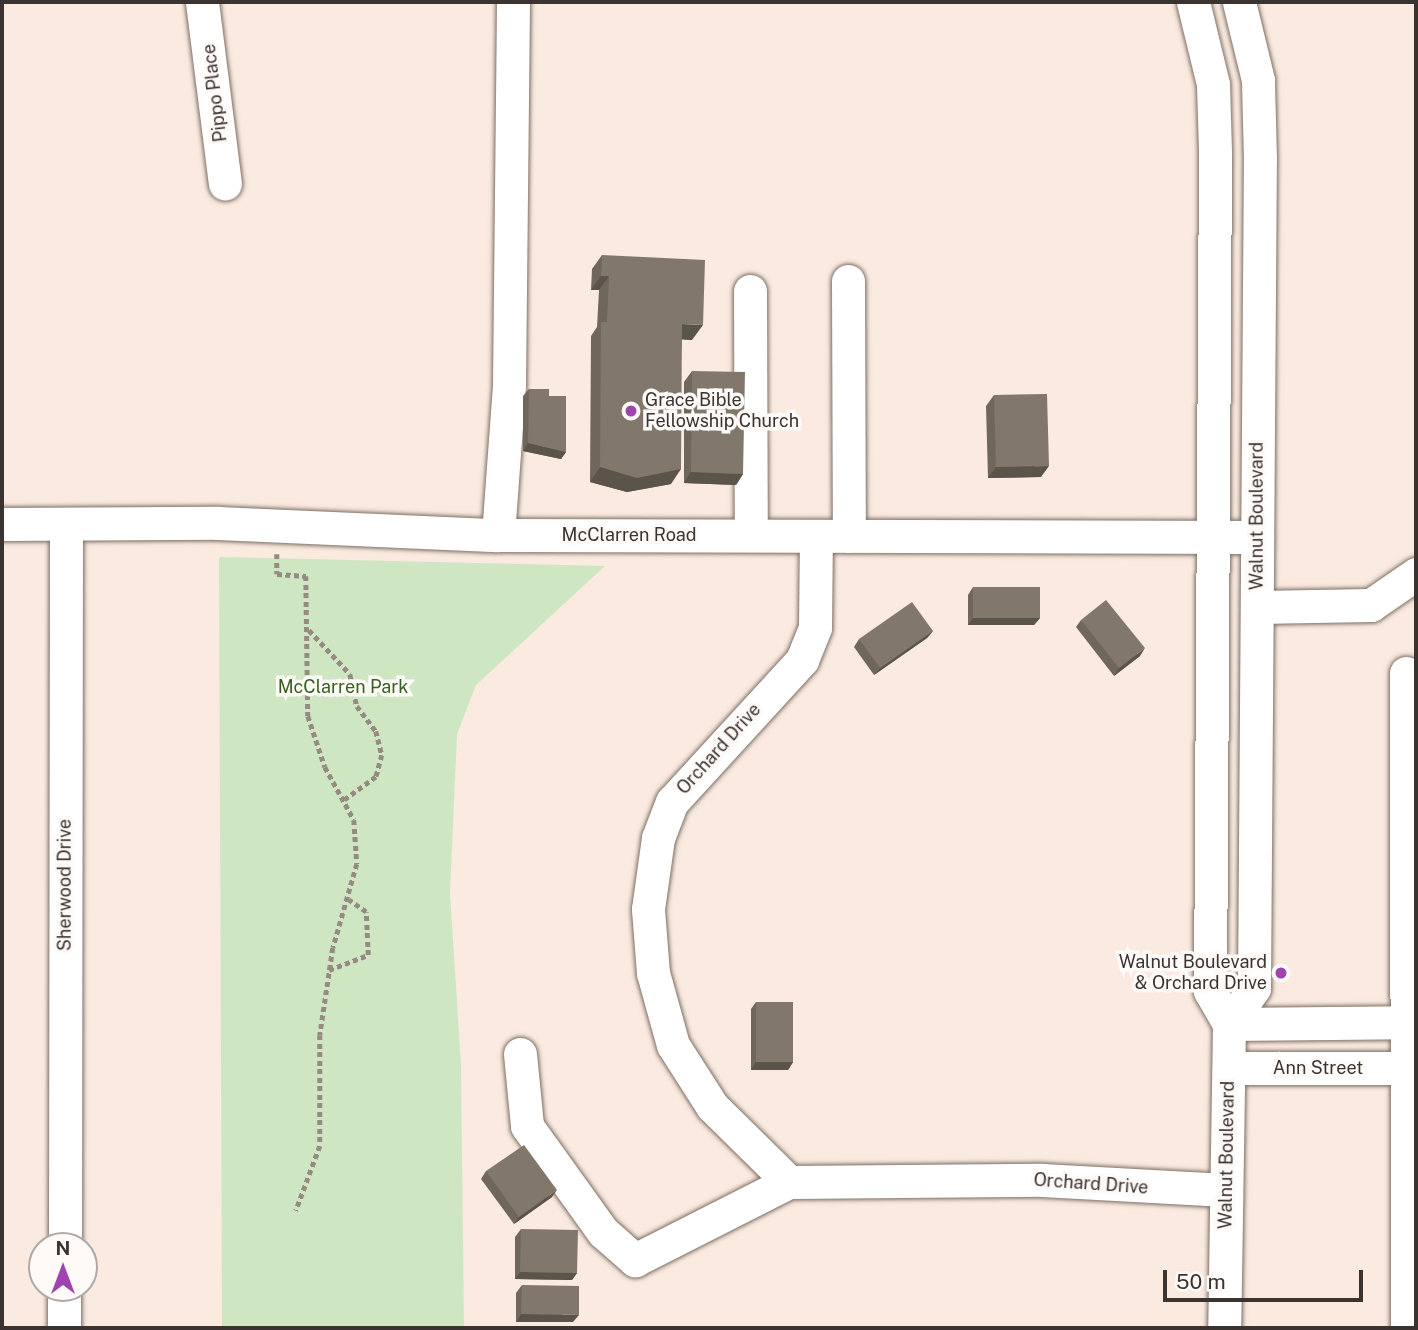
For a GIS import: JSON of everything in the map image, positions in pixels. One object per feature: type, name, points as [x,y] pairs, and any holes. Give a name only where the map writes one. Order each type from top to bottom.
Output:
[{"type":"street","name":"Pippo Place","points":[[202,2],[225,184]]},
{"type":"street","points":[[498,535],[509,385],[513,2]]},
{"type":"street","name":"Walnut Boulevard","points":[[1193,2],[1213,84],[1210,991],[1229,1024],[1224,1328]]},
{"type":"street","name":"Walnut Boulevard","points":[[1229,1024],[1254,988],[1258,80],[1238,2]]},
{"type":"street","points":[[848,281],[849,536]]},
{"type":"street","points":[[750,291],[751,535]]},
{"type":"street","name":"McClarren Road","points":[[2,524],[276,525],[498,535],[1257,537]]},
{"type":"street","name":"Sherwood Drive","points":[[65,1232],[66,524]]},
{"type":"street","name":"Orchard Drive","points":[[789,1182],[712,1105],[673,1045],[653,973],[648,909],[658,838],[672,802],[802,660],[815,627],[816,536]]},
{"type":"street","points":[[1257,607],[1371,606],[1391,595],[1404,576],[1416,574]]},
{"type":"street","points":[[1406,673],[1412,768],[1412,951],[1406,1022],[1412,1144],[1407,1328]]},
{"type":"street","points":[[1229,1024],[1406,1022]]},
{"type":"street","name":"Orchard Drive","points":[[520,1054],[527,1126],[603,1232],[635,1260],[789,1182],[1042,1180],[1226,1190]]},
{"type":"street","name":"Ann Street","points":[[1229,1068],[1407,1068]]},
{"type":"street","points":[[64,1302],[64,1328]]},
{"type":"path","points":[[276,525],[277,574],[306,576],[308,716],[354,820],[357,864],[329,970],[320,1035],[320,1146],[296,1211]]},
{"type":"path","points":[[308,629],[350,674],[357,706],[376,731],[382,755],[376,777],[344,800]]},
{"type":"path","points":[[329,970],[368,955],[366,912],[349,900]]},
{"type":"green space","name":"McClarren Park","points":[[219,557],[605,566],[476,685],[457,734],[450,893],[461,1065],[464,1328],[222,1328]]},
{"type":"building","name":"Grace Bible Fellowship Church","points":[[602,255],[705,260],[703,325],[682,324],[681,469],[637,478],[600,467],[601,322],[607,322],[609,276],[601,276]]},
{"type":"building","points":[[692,371],[745,372],[743,474],[691,472]]},
{"type":"building","points":[[529,389],[549,389],[549,396],[566,396],[566,452],[528,443]]},
{"type":"building","points":[[1047,394],[1049,466],[996,467],[994,395]]},
{"type":"building","points":[[973,587],[1040,587],[1040,618],[973,618]]},
{"type":"building","points":[[1106,600],[1145,648],[1119,668],[1081,620]]},
{"type":"building","points":[[912,602],[933,631],[880,668],[859,639]]},
{"type":"building","points":[[756,1002],[793,1002],[793,1062],[756,1062]]},
{"type":"building","points":[[524,1145],[557,1190],[519,1217],[486,1171]]},
{"type":"building","points":[[521,1229],[578,1230],[577,1273],[520,1272]]},
{"type":"building","points":[[522,1285],[579,1286],[579,1315],[521,1314]]},
{"type":"place","name":"Grace Bible Fellowship Church","points":[[631,411]]},
{"type":"place","name":"Walnut Boulevard & Orchard Drive","points":[[1281,973]]}]
